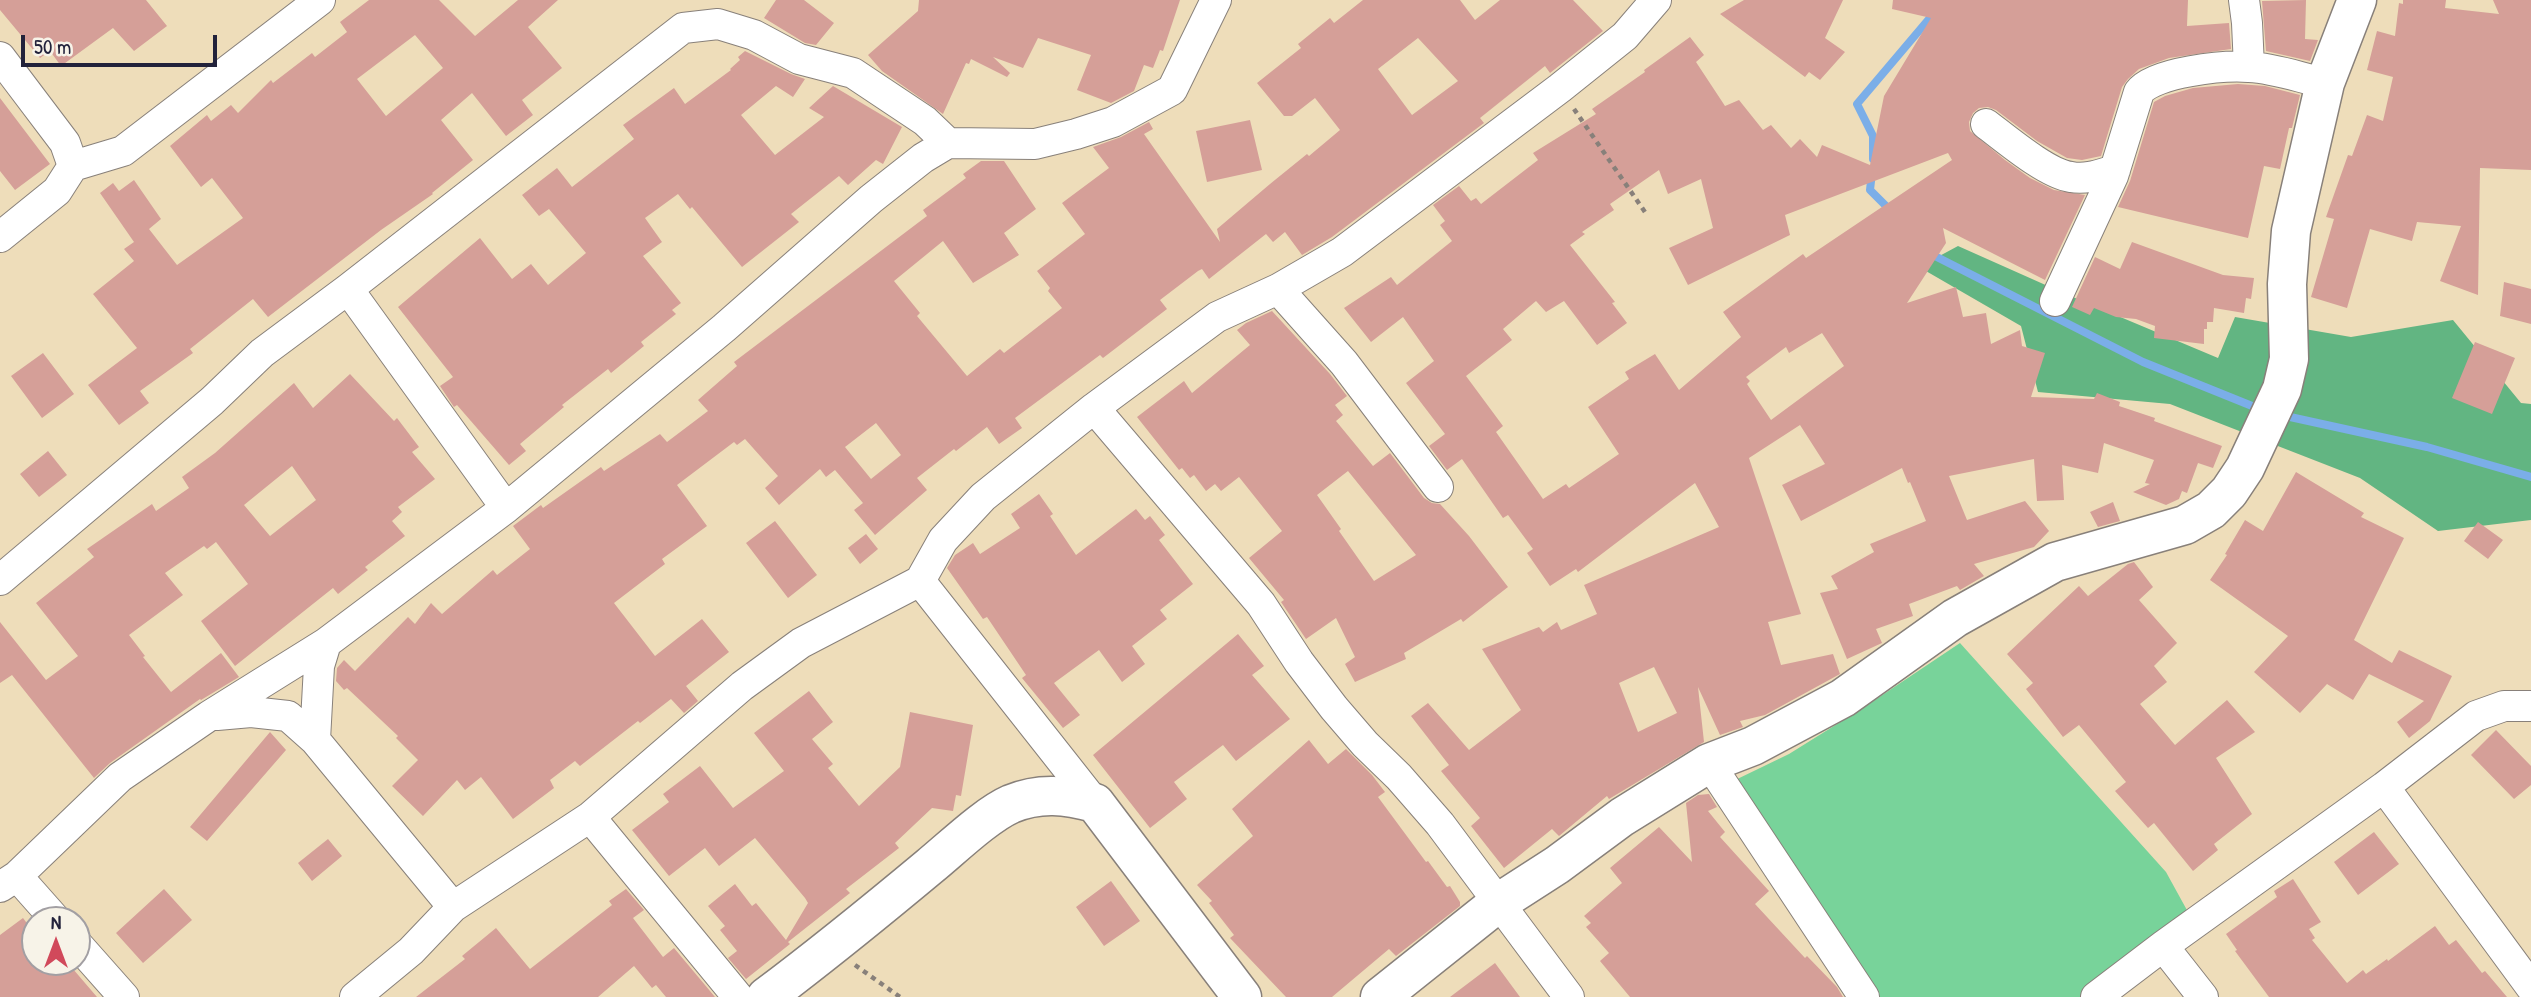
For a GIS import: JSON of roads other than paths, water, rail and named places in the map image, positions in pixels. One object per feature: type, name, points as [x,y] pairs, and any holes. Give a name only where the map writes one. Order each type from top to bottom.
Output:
[{"type":"street","points":[[0,237],[57,191],[73,166],[123,151],[320,0]]},
{"type":"street","points":[[38,906],[8,882],[120,777],[209,716],[326,643],[506,508],[724,328],[871,199],[923,158],[948,143],[1035,144],[1113,122],[1140,108],[1172,90],[1216,0]]},
{"type":"street","points":[[355,997],[411,951],[453,907],[590,817],[742,686],[801,643],[920,581],[943,540],[983,497],[1094,408],[1217,317],[1278,289],[1342,253],[1625,36],[1656,0]]},
{"type":"street","points":[[2244,0],[2248,23],[2249,67]]},
{"type":"street","points":[[1380,997],[1499,903],[1622,817],[1709,763],[1753,746],[1843,698],[1955,618],[2055,562],[2185,524],[2211,510],[2229,492],[2245,468],[2282,389],[2289,359],[2287,284],[2291,231],[2325,83],[2357,0]]},
{"type":"street","points":[[0,580],[212,401],[262,353],[683,28],[718,24],[754,35],[799,59],[853,73],[925,121],[948,143]]},
{"type":"street","points":[[0,57],[65,143],[73,166]]},
{"type":"street","points":[[2055,301],[2115,170],[2139,92],[2144,85],[2184,71],[2249,67],[2325,83]]},
{"type":"street","points":[[1986,124],[2028,155],[2063,176],[2093,177],[2115,170]]},
{"type":"street","points":[[348,289],[506,508]]},
{"type":"street","points":[[1278,289],[1345,363],[1438,487]]},
{"type":"street","points":[[1094,408],[1261,604],[1299,662],[1334,708],[1365,744],[1399,776],[1440,824],[1569,997]]},
{"type":"street","points":[[920,581],[1095,803],[1242,997]]},
{"type":"street","points":[[315,740],[319,666],[326,643]]},
{"type":"street","points":[[2096,997],[2384,787],[2476,716],[2504,706],[2531,706]]},
{"type":"street","points":[[209,716],[251,712],[288,716],[315,740],[453,907]]},
{"type":"street","points":[[1709,763],[1864,997]]},
{"type":"street","points":[[2384,787],[2531,988]]},
{"type":"street","points":[[766,997],[831,948],[980,825],[1010,804],[1040,796],[1068,796],[1095,803]]},
{"type":"street","points":[[590,817],[738,997]]},
{"type":"street","points":[[2163,946],[2203,997]]},
{"type":"street","points":[[91,960],[124,997]]},
{"type":"waterway","points":[[1873,159],[1873,136],[1857,104],[1940,6],[1940,0]]},
{"type":"waterway","points":[[1872,172],[1870,190],[1886,206],[1888,215]]},
{"type":"waterway","points":[[1929,253],[2143,362],[2262,410]]},
{"type":"waterway","points":[[2281,415],[2427,447],[2531,477]]}]
